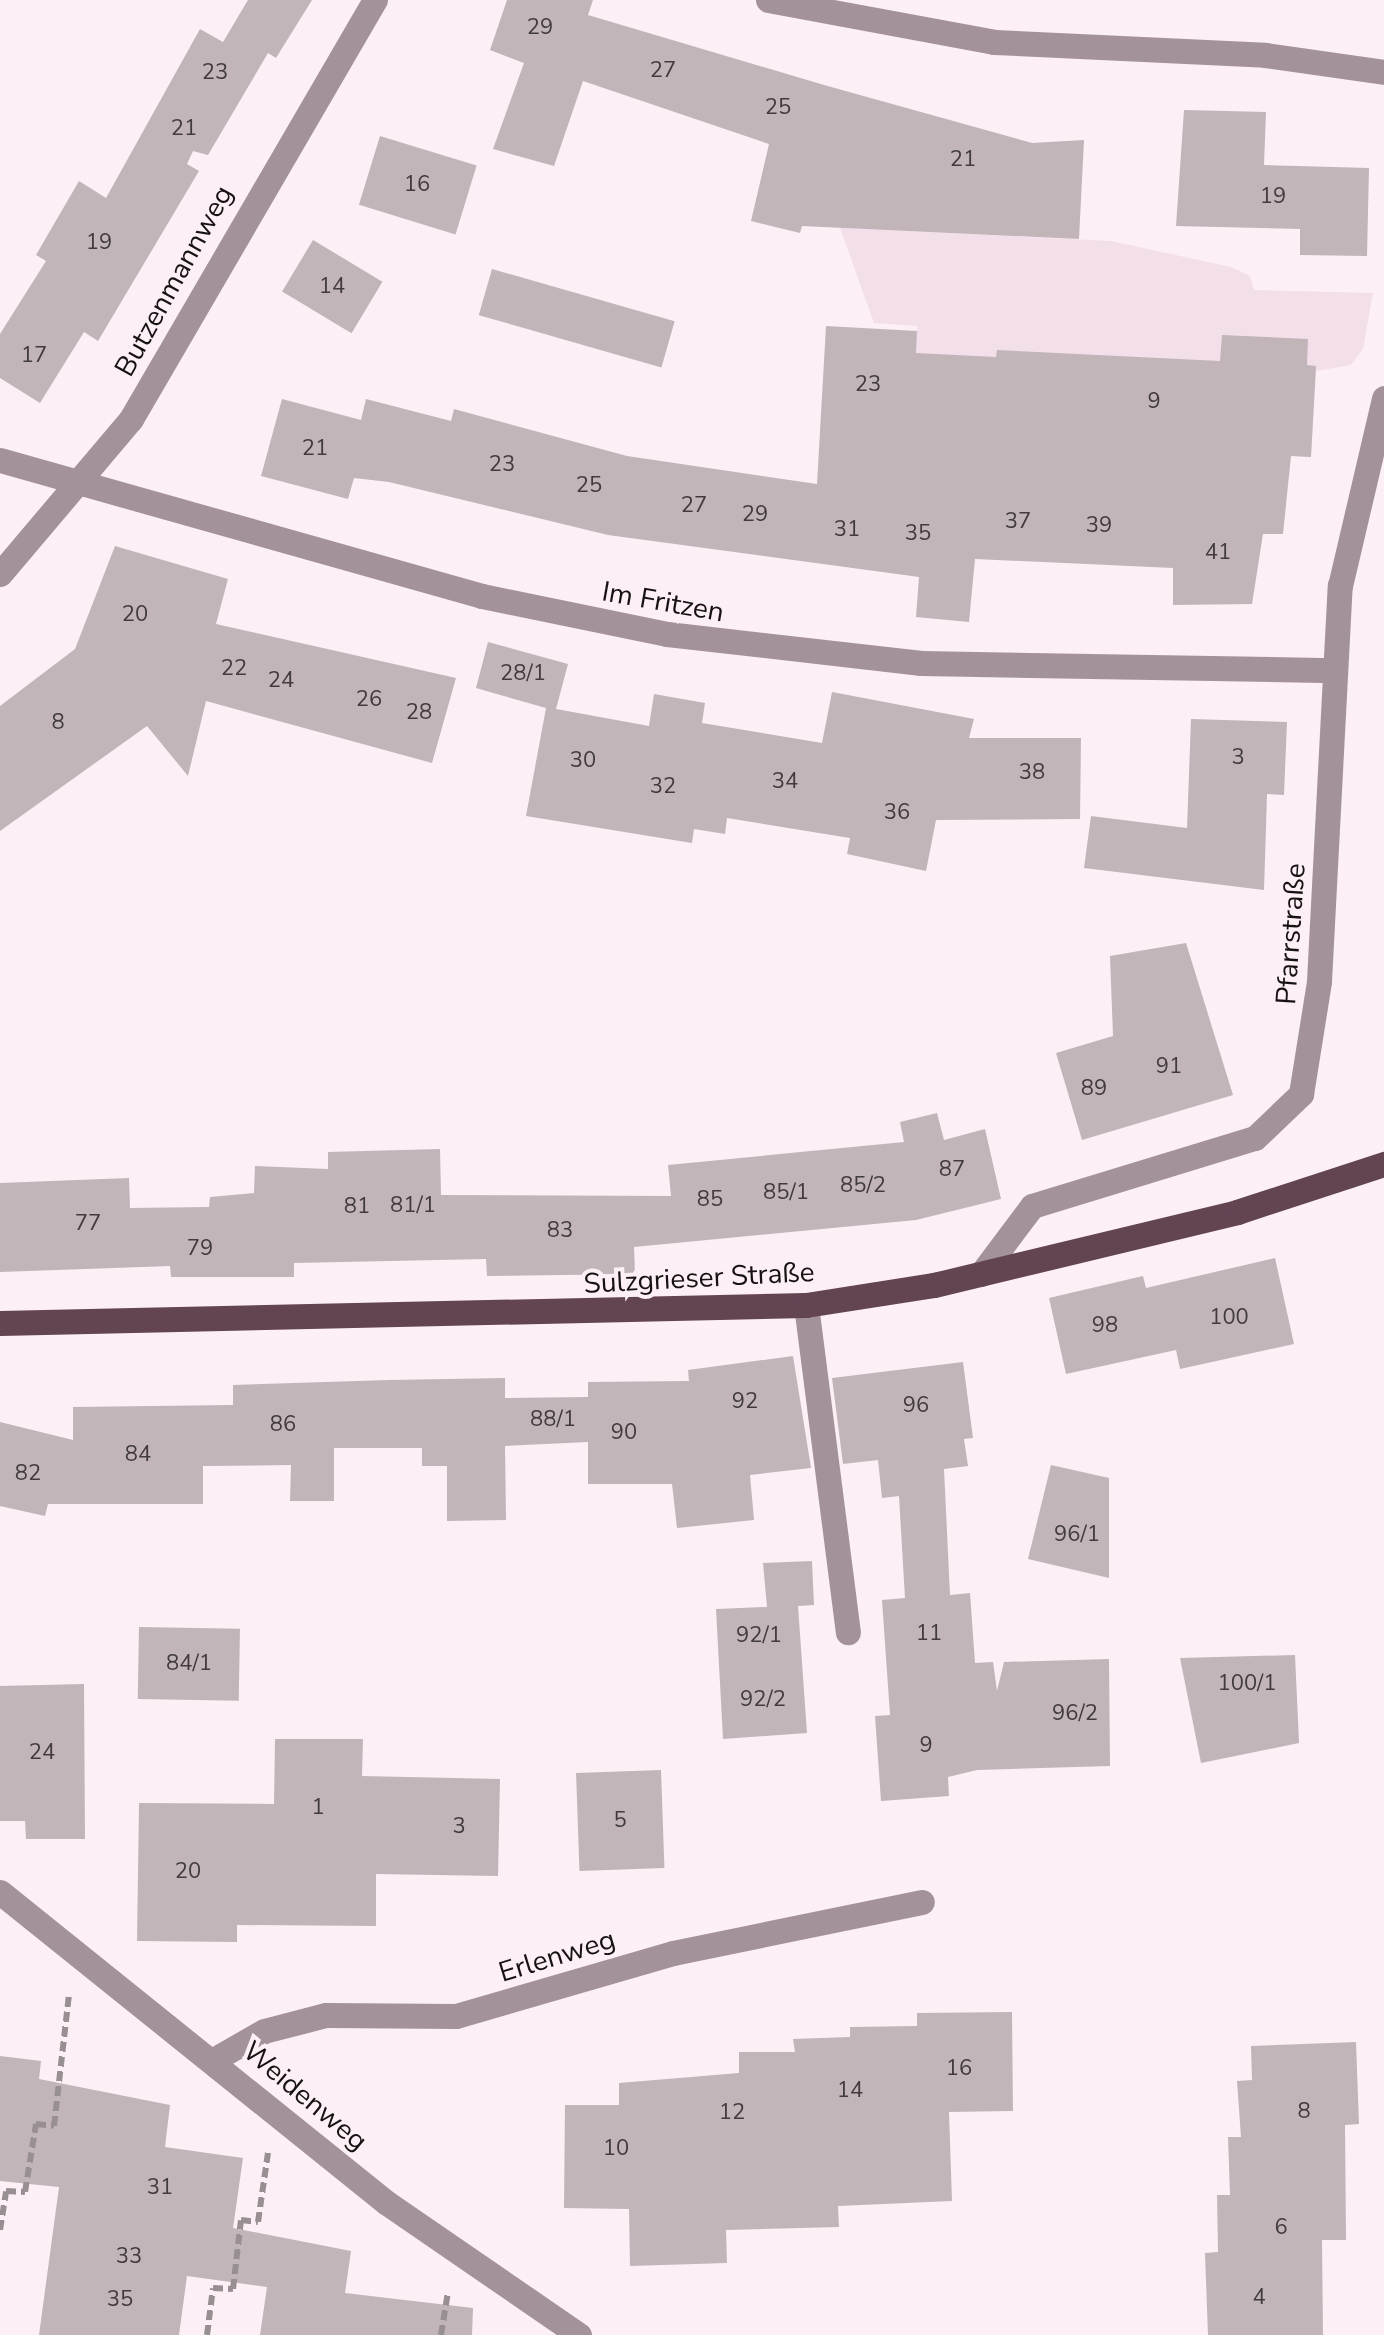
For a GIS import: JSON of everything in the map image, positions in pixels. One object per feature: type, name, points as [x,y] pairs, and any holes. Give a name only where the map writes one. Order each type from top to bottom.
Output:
[{"type":"main road","name":"Sulzgrieser Straße","points":[[0,1323],[806,1305],[981,1274],[1295,1197],[1384,1164]]},
{"type":"street","name":"Butzenmannweg","points":[[0,574],[130,419],[375,0]]},
{"type":"street","points":[[768,0],[994,42],[1265,55],[1384,72]]},
{"type":"street","name":"Pfarrstraße","points":[[981,1274],[1032,1206],[1242,1144],[1296,1103],[1316,1012],[1343,568],[1384,398]]},
{"type":"street","name":"Im Fritzen","points":[[0,460],[482,596],[757,648],[983,666],[1336,670]]},
{"type":"street","points":[[806,1305],[848,1632]]},
{"type":"street","name":"Weidenweg","points":[[0,1892],[214,2058],[424,2231],[579,2335]]},
{"type":"street","name":"Erlenweg","points":[[214,2058],[264,2031],[326,2015],[456,2016],[674,1953],[922,1902]]},
{"type":"path","points":[[0,2230],[6,2190],[25,2192],[36,2124],[54,2126],[64,2005],[89,1962]]},
{"type":"path","points":[[206,2335],[214,2288],[233,2290],[241,2220],[258,2222],[279,2114]]},
{"type":"shaded area","points":[[840,228],[1111,241],[1231,267],[1250,276],[1254,290],[1373,293],[1363,349],[1351,365],[1316,371],[1311,457],[1215,452],[915,353],[917,326],[874,323]]},
{"type":"building","points":[[248,0],[312,0],[276,58],[268,53],[208,155],[193,151],[187,164],[199,171],[98,341],[84,332],[40,403],[0,378],[0,334],[46,261],[36,255],[79,181],[106,198],[200,29],[223,42]]},
{"type":"building","points":[[507,0],[593,0],[588,15],[824,85],[1032,143],[1084,140],[1079,239],[802,226],[800,233],[751,221],[769,144],[583,81],[554,166],[493,149],[524,63],[490,50]]},
{"type":"building","points":[[1184,110],[1266,112],[1264,165],[1369,168],[1367,256],[1300,255],[1300,229],[1176,226]]},
{"type":"building","points":[[380,136],[477,166],[456,234],[359,205]]},
{"type":"building","points":[[313,240],[382,282],[352,333],[282,291]]},
{"type":"building","points":[[492,269],[675,321],[661,368],[479,315]]},
{"type":"building","points":[[826,326],[917,331],[916,353],[996,357],[997,350],[1220,361],[1222,335],[1308,339],[1307,365],[1316,366],[1311,457],[1291,456],[1283,534],[1263,534],[1252,604],[1173,605],[1173,568],[975,559],[969,622],[916,617],[919,577],[608,535],[389,482],[354,478],[348,499],[261,476],[282,399],[361,420],[366,399],[451,421],[454,409],[627,456],[817,484]]},
{"type":"building","points":[[115,546],[228,579],[216,624],[456,678],[432,763],[206,701],[188,776],[147,726],[0,831],[0,706],[75,649]]},
{"type":"building","points":[[488,642],[568,664],[556,709],[649,726],[654,694],[705,703],[702,723],[822,743],[832,692],[974,719],[969,738],[1081,738],[1080,819],[936,820],[926,871],[847,854],[850,838],[727,818],[725,834],[694,829],[692,843],[526,816],[546,708],[476,688]]},
{"type":"building","points":[[1191,719],[1287,722],[1284,795],[1267,794],[1264,890],[1084,868],[1091,816],[1187,828]]},
{"type":"building","points":[[1186,943],[1233,1095],[1082,1140],[1056,1053],[1113,1036],[1110,956]]},
{"type":"building","points":[[937,1113],[944,1140],[985,1129],[1001,1199],[916,1220],[634,1247],[635,1274],[487,1276],[486,1259],[294,1263],[294,1277],[171,1277],[170,1266],[0,1272],[0,1183],[129,1178],[130,1208],[209,1207],[210,1197],[254,1193],[255,1166],[328,1169],[328,1152],[440,1149],[441,1195],[671,1196],[668,1165],[904,1142],[900,1122]]},
{"type":"building","points":[[1275,1258],[1294,1344],[1180,1369],[1176,1350],[1066,1374],[1049,1298],[1143,1276],[1146,1288]]},
{"type":"building","points":[[793,1356],[811,1468],[750,1475],[754,1520],[677,1528],[672,1484],[588,1484],[588,1442],[505,1446],[506,1520],[447,1521],[447,1466],[422,1466],[422,1448],[334,1448],[334,1501],[290,1501],[291,1465],[203,1466],[203,1504],[48,1504],[45,1516],[0,1506],[0,1422],[73,1440],[73,1407],[233,1405],[233,1385],[389,1380],[505,1378],[505,1398],[588,1397],[588,1382],[689,1381],[688,1370]]},
{"type":"building","points":[[963,1362],[973,1438],[964,1439],[968,1466],[944,1469],[950,1595],[970,1593],[975,1663],[993,1662],[997,1691],[1004,1662],[1109,1659],[1110,1766],[977,1770],[948,1777],[949,1796],[881,1801],[875,1716],[890,1715],[882,1600],[905,1598],[899,1496],[882,1498],[878,1460],[843,1464],[832,1378]]},
{"type":"building","points":[[1051,1465],[1109,1478],[1109,1578],[1028,1559]]},
{"type":"building","points":[[812,1561],[814,1605],[798,1606],[807,1733],[723,1739],[716,1609],[767,1607],[763,1563]]},
{"type":"building","points":[[139,1627],[240,1629],[239,1701],[138,1699]]},
{"type":"building","points":[[1295,1655],[1299,1743],[1201,1763],[1180,1658]]},
{"type":"building","points":[[84,1684],[85,1839],[26,1839],[25,1821],[0,1821],[0,1686]]},
{"type":"building","points":[[275,1739],[363,1739],[362,1776],[500,1779],[498,1876],[376,1874],[376,1926],[237,1925],[237,1942],[137,1941],[139,1803],[274,1804]]},
{"type":"building","points":[[661,1770],[664,1868],[579,1871],[576,1773]]},
{"type":"building","points":[[1012,2012],[1013,2111],[949,2112],[952,2201],[838,2206],[839,2227],[726,2230],[727,2263],[630,2266],[629,2209],[564,2208],[565,2105],[619,2105],[619,2083],[739,2073],[739,2052],[795,2052],[793,2039],[850,2037],[850,2027],[917,2026],[917,2013]]},
{"type":"building","points":[[1356,2042],[1359,2124],[1345,2125],[1346,2240],[1322,2240],[1323,2335],[1208,2335],[1205,2253],[1218,2252],[1217,2195],[1230,2195],[1228,2137],[1241,2137],[1237,2081],[1252,2080],[1251,2046]]},
{"type":"building","points":[[0,2056],[41,2061],[39,2079],[170,2105],[165,2147],[243,2158],[233,2228],[351,2251],[345,2293],[473,2308],[472,2335],[260,2335],[267,2287],[187,2276],[179,2335],[39,2335],[59,2187],[0,2181]]}]
